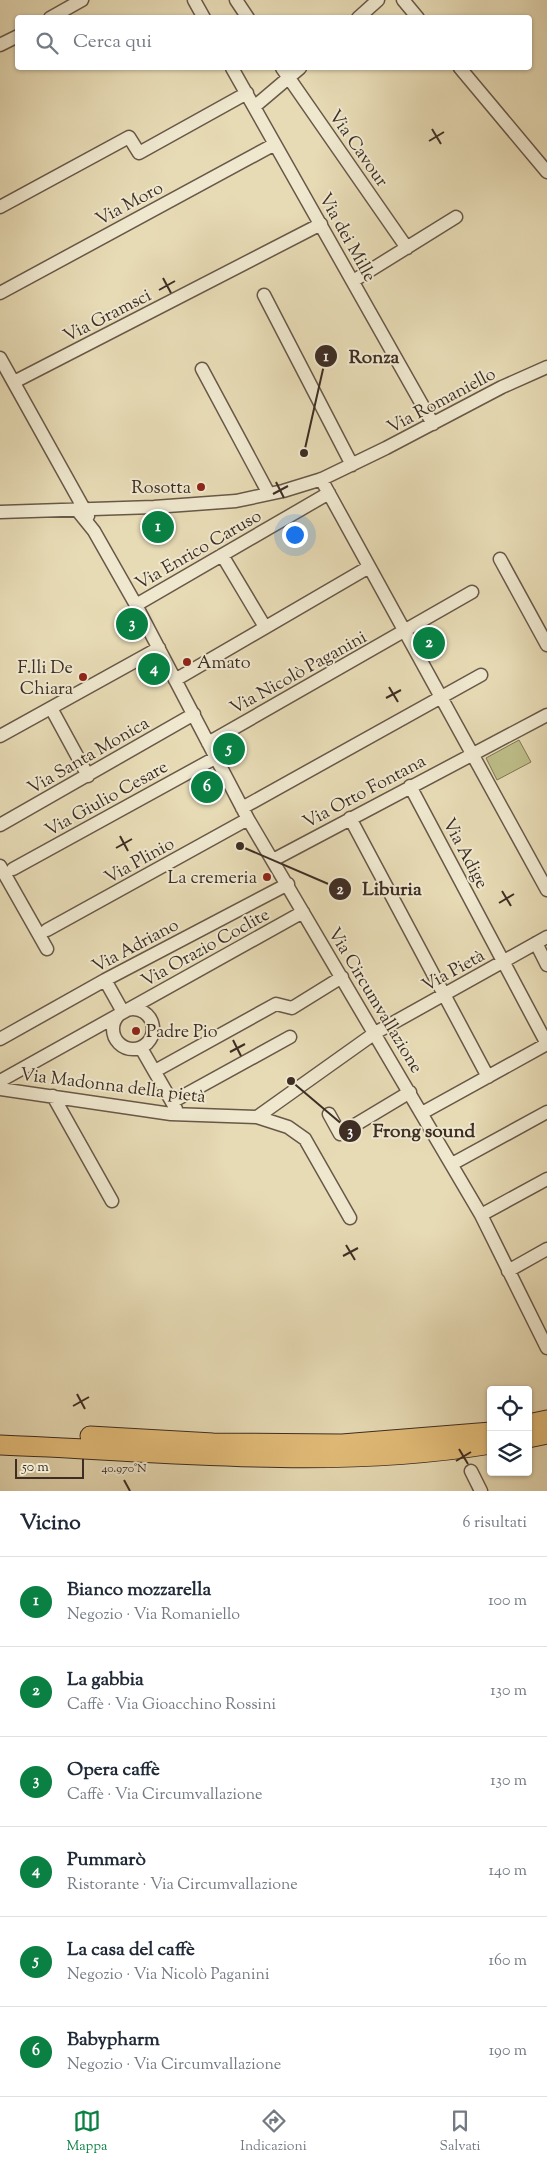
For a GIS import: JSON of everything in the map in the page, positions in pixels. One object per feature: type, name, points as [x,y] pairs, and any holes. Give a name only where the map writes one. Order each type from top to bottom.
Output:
[{"type":"highway","points":[[532,1423],[547,1420]]},
{"type":"highway","points":[[0,1432],[346,1459],[411,1455],[487,1445]]},
{"type":"highway","points":[[0,1445],[212,1450],[342,1444],[487,1432]]},
{"type":"highway","points":[[532,1437],[547,1434]]},
{"type":"street","points":[[55,15],[82,0]]},
{"type":"street","points":[[194,0],[202,15]]},
{"type":"street","points":[[236,0],[246,15]]},
{"type":"street","points":[[361,15],[378,0]]},
{"type":"street","points":[[403,0],[416,15]]},
{"type":"street","points":[[0,45],[15,38]]},
{"type":"street","name":"Via dei Mille","points":[[233,70],[433,424]]},
{"type":"street","points":[[462,70],[547,172]]},
{"type":"street","points":[[254,107],[286,72]]},
{"type":"street","name":"Via Cavour","points":[[286,72],[407,248]]},
{"type":"street","points":[[0,207],[129,137],[139,153],[247,93]]},
{"type":"street","name":"Via Moro","points":[[0,293],[275,144]]},
{"type":"street","points":[[353,281],[456,217]]},
{"type":"street","name":"Via Gramsci","points":[[14,382],[321,224]]},
{"type":"street","points":[[264,295],[352,465]]},
{"type":"street","name":"Via Circumvallazione","points":[[1,361],[14,382],[81,510],[94,527],[136,605],[248,820],[288,884],[481,1215],[509,1274],[542,1327],[547,1348]]},
{"type":"street","name":"Via Romaniello","points":[[0,512],[81,510],[236,501],[269,494],[321,479],[352,465],[502,387],[547,367]]},
{"type":"street","points":[[202,369],[269,494]]},
{"type":"street","points":[[321,479],[547,890]]},
{"type":"street","name":"Via Enrico Caruso","points":[[136,605],[329,493]]},
{"type":"street","points":[[94,527],[98,509]]},
{"type":"street","points":[[222,555],[265,628]]},
{"type":"street","points":[[500,559],[547,645]]},
{"type":"street","points":[[175,680],[369,567]]},
{"type":"street","name":"Via Nicolò Paganini","points":[[208,743],[472,592]]},
{"type":"street","points":[[0,736],[159,648]]},
{"type":"street","points":[[242,808],[481,675]]},
{"type":"street","points":[[50,708],[88,776]]},
{"type":"street","name":"Via Santa Monica","points":[[0,825],[194,714]]},
{"type":"street","name":"Via Orto Fontana","points":[[272,860],[547,715]]},
{"type":"street","name":"Via Giulio Cesare","points":[[14,869],[216,758]]},
{"type":"street","name":"Via Adige","points":[[410,786],[505,961],[547,1044]]},
{"type":"street","points":[[350,818],[488,1077]]},
{"type":"street","name":"Via Plinio","points":[[47,930],[248,820]]},
{"type":"street","points":[[0,866],[47,949]]},
{"type":"street","name":"Via Adriano","points":[[0,1039],[105,980],[288,884]]},
{"type":"street","name":"Via Orazio Coclite","points":[[0,1081],[304,912]]},
{"type":"street","points":[[542,940],[547,965]]},
{"type":"street","name":"Via Pietà","points":[[375,1033],[542,940]]},
{"type":"street","points":[[155,1071],[276,1004],[292,1008],[342,977]]},
{"type":"street","points":[[105,980],[123,1012]]},
{"type":"street","points":[[129,1010],[142,1012],[151,1020],[153,1026],[151,1039],[142,1048],[135,1049],[122,1046],[114,1036],[115,1022],[123,1012],[129,1010]]},
{"type":"street","points":[[257,1116],[375,1033]]},
{"type":"street","points":[[142,1048],[175,1108],[290,1037]]},
{"type":"street","points":[[422,1113],[547,1044]]},
{"type":"street","name":"Via Madonna della pietà","points":[[0,1089],[257,1116]]},
{"type":"street","points":[[329,1114],[340,1134],[410,1092]]},
{"type":"street","points":[[53,1096],[112,1201]]},
{"type":"street","points":[[452,1164],[547,1112]]},
{"type":"street","points":[[257,1116],[288,1127],[305,1139],[350,1218]]},
{"type":"street","points":[[481,1215],[547,1180]]},
{"type":"street","points":[[509,1274],[547,1249]]},
{"type":"street","points":[[471,1471],[481,1491]]},
{"type":"shaded area","points":[[519,740],[531,762],[497,780],[486,758]]},
{"type":"place","name":"Ronza","points":[[304,453]]},
{"type":"place","name":"Rosotta","points":[[201,487]]},
{"type":"place","name":"Bianco mozzarella","points":[[158,527]]},
{"type":"place","name":"Opera caffè","points":[[132,624]]},
{"type":"place","name":"La gabbia","points":[[429,643]]},
{"type":"place","name":"Amato","points":[[187,662]]},
{"type":"place","name":"Pummarò","points":[[154,669]]},
{"type":"place","name":"F.lli De Chiara","points":[[83,677]]},
{"type":"place","name":"La casa del caffè","points":[[229,749]]},
{"type":"place","name":"Babypharm","points":[[207,787]]},
{"type":"place","name":"Liburia","points":[[240,846]]},
{"type":"place","name":"La cremeria","points":[[267,877]]},
{"type":"place","name":"Padre Pio","points":[[136,1031]]},
{"type":"place","name":"Frong sound","points":[[291,1081]]}]
